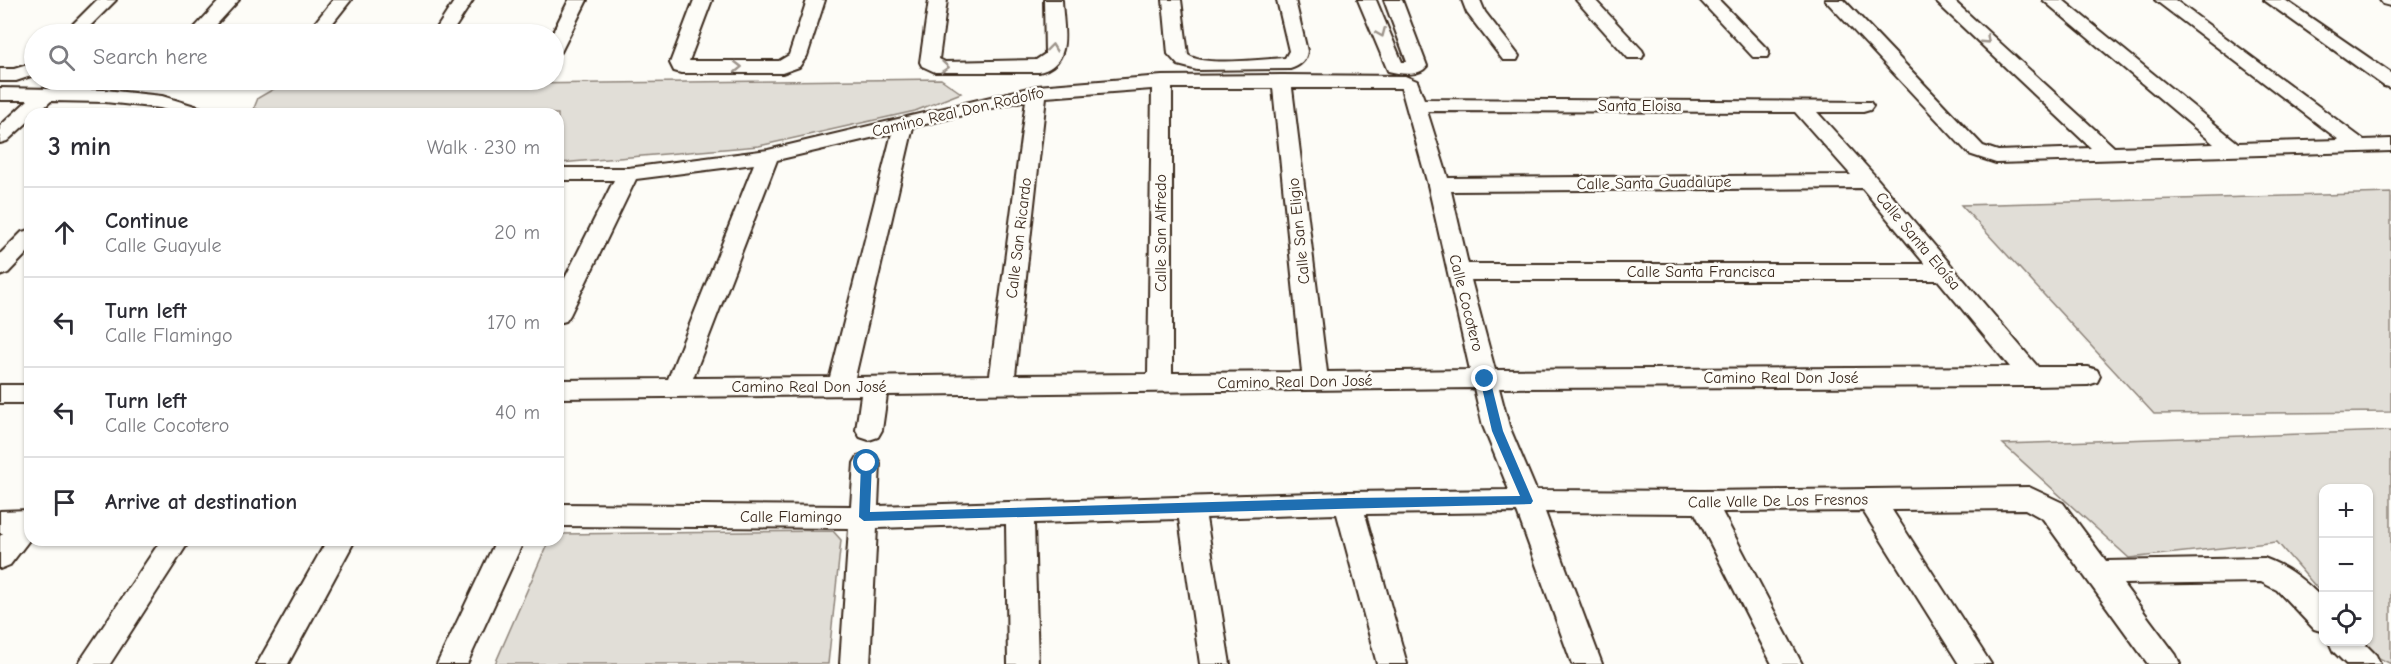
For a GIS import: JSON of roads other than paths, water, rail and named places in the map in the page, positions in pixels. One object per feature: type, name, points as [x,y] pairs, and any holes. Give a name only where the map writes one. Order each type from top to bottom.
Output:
[{"type":"street","points":[[82,24],[107,0]]},
{"type":"street","points":[[207,24],[230,0]]},
{"type":"street","points":[[323,24],[342,0]]},
{"type":"street","points":[[448,24],[464,0]]},
{"type":"street","points":[[564,28],[578,0]]},
{"type":"street","points":[[703,0],[679,66],[782,67],[792,63],[798,56],[816,0]]},
{"type":"street","points":[[938,0],[929,62],[942,68],[1039,66],[1048,62],[1054,54],[1053,0]]},
{"type":"street","points":[[1172,0],[1177,54],[1182,60],[1191,64],[1290,63],[1297,57],[1298,51],[1286,0]]},
{"type":"street","points":[[1367,0],[1395,67],[1416,68],[1418,66],[1393,0]]},
{"type":"street","points":[[1471,0],[1476,13],[1510,56]]},
{"type":"street","points":[[1585,0],[1635,54]]},
{"type":"street","points":[[1709,0],[1760,53]]},
{"type":"street","points":[[1834,0],[1976,150],[1996,157],[2391,145]]},
{"type":"street","points":[[1943,0],[2108,153]]},
{"type":"street","points":[[2052,0],[2232,149]]},
{"type":"street","points":[[2164,0],[2359,146]]},
{"type":"street","points":[[2273,0],[2391,82]]},
{"type":"street","points":[[0,75],[24,72]]},
{"type":"street","name":"Calle San Eligio","points":[[1282,81],[1316,382]]},
{"type":"street","name":"Camino Real Don Rodolfo","points":[[564,174],[628,174],[768,156],[1037,92],[1162,82],[1398,81]]},
{"type":"street","name":"Calle Cocotero","points":[[1398,81],[1410,85],[1418,105],[1498,431],[1527,501],[1587,664]]},
{"type":"street","name":"Calle San Alfredo","points":[[1161,384],[1162,82]]},
{"type":"street","name":"Calle San Ricardo","points":[[1001,385],[1037,92]]},
{"type":"street","points":[[0,94],[105,96],[157,108]]},
{"type":"street","points":[[32,108],[47,94]]},
{"type":"street","name":"Santa Eloisa","points":[[1418,105],[1863,106]]},
{"type":"street","name":"Calle Santa Eloísa","points":[[1801,106],[1868,181],[2032,377]]},
{"type":"street","points":[[0,137],[24,115]]},
{"type":"street","points":[[840,387],[904,124]]},
{"type":"street","points":[[677,387],[768,156]]},
{"type":"street","points":[[564,303],[628,174]]},
{"type":"street","name":"Calle Santa Guadalupe","points":[[1439,185],[1868,181]]},
{"type":"street","points":[[0,268],[24,243]]},
{"type":"street","name":"Calle Santa Francisca","points":[[1458,272],[1943,272]]},
{"type":"street","name":"Camino Real Don José","points":[[564,389],[1485,379],[2088,376]]},
{"type":"street","points":[[869,430],[875,387]]},
{"type":"street","points":[[0,394],[24,394]]},
{"type":"street","points":[[855,664],[867,463]]},
{"type":"street","name":"Calle Valle De Los Fresnos","points":[[1527,501],[1703,502],[2029,498],[2052,511],[2100,573]]},
{"type":"street","points":[[1871,500],[1976,664]]},
{"type":"street","name":"Calle Flamingo","points":[[564,515],[864,517],[1348,503],[1527,501]]},
{"type":"street","points":[[1703,502],[1786,664]]},
{"type":"street","points":[[1348,503],[1392,664]]},
{"type":"street","points":[[1191,508],[1215,664]]},
{"type":"street","points":[[1020,513],[1023,664]]},
{"type":"street","points":[[0,522],[24,521]]},
{"type":"street","points":[[0,557],[24,527]]},
{"type":"street","points":[[93,664],[172,546]]},
{"type":"street","points":[[272,664],[339,546]]},
{"type":"street","points":[[452,664],[507,546]]},
{"type":"street","points":[[2100,573],[2264,570],[2287,582],[2319,615]]},
{"type":"street","points":[[2100,573],[2166,664]]},
{"type":"street","points":[[2348,646],[2365,664]]}]
